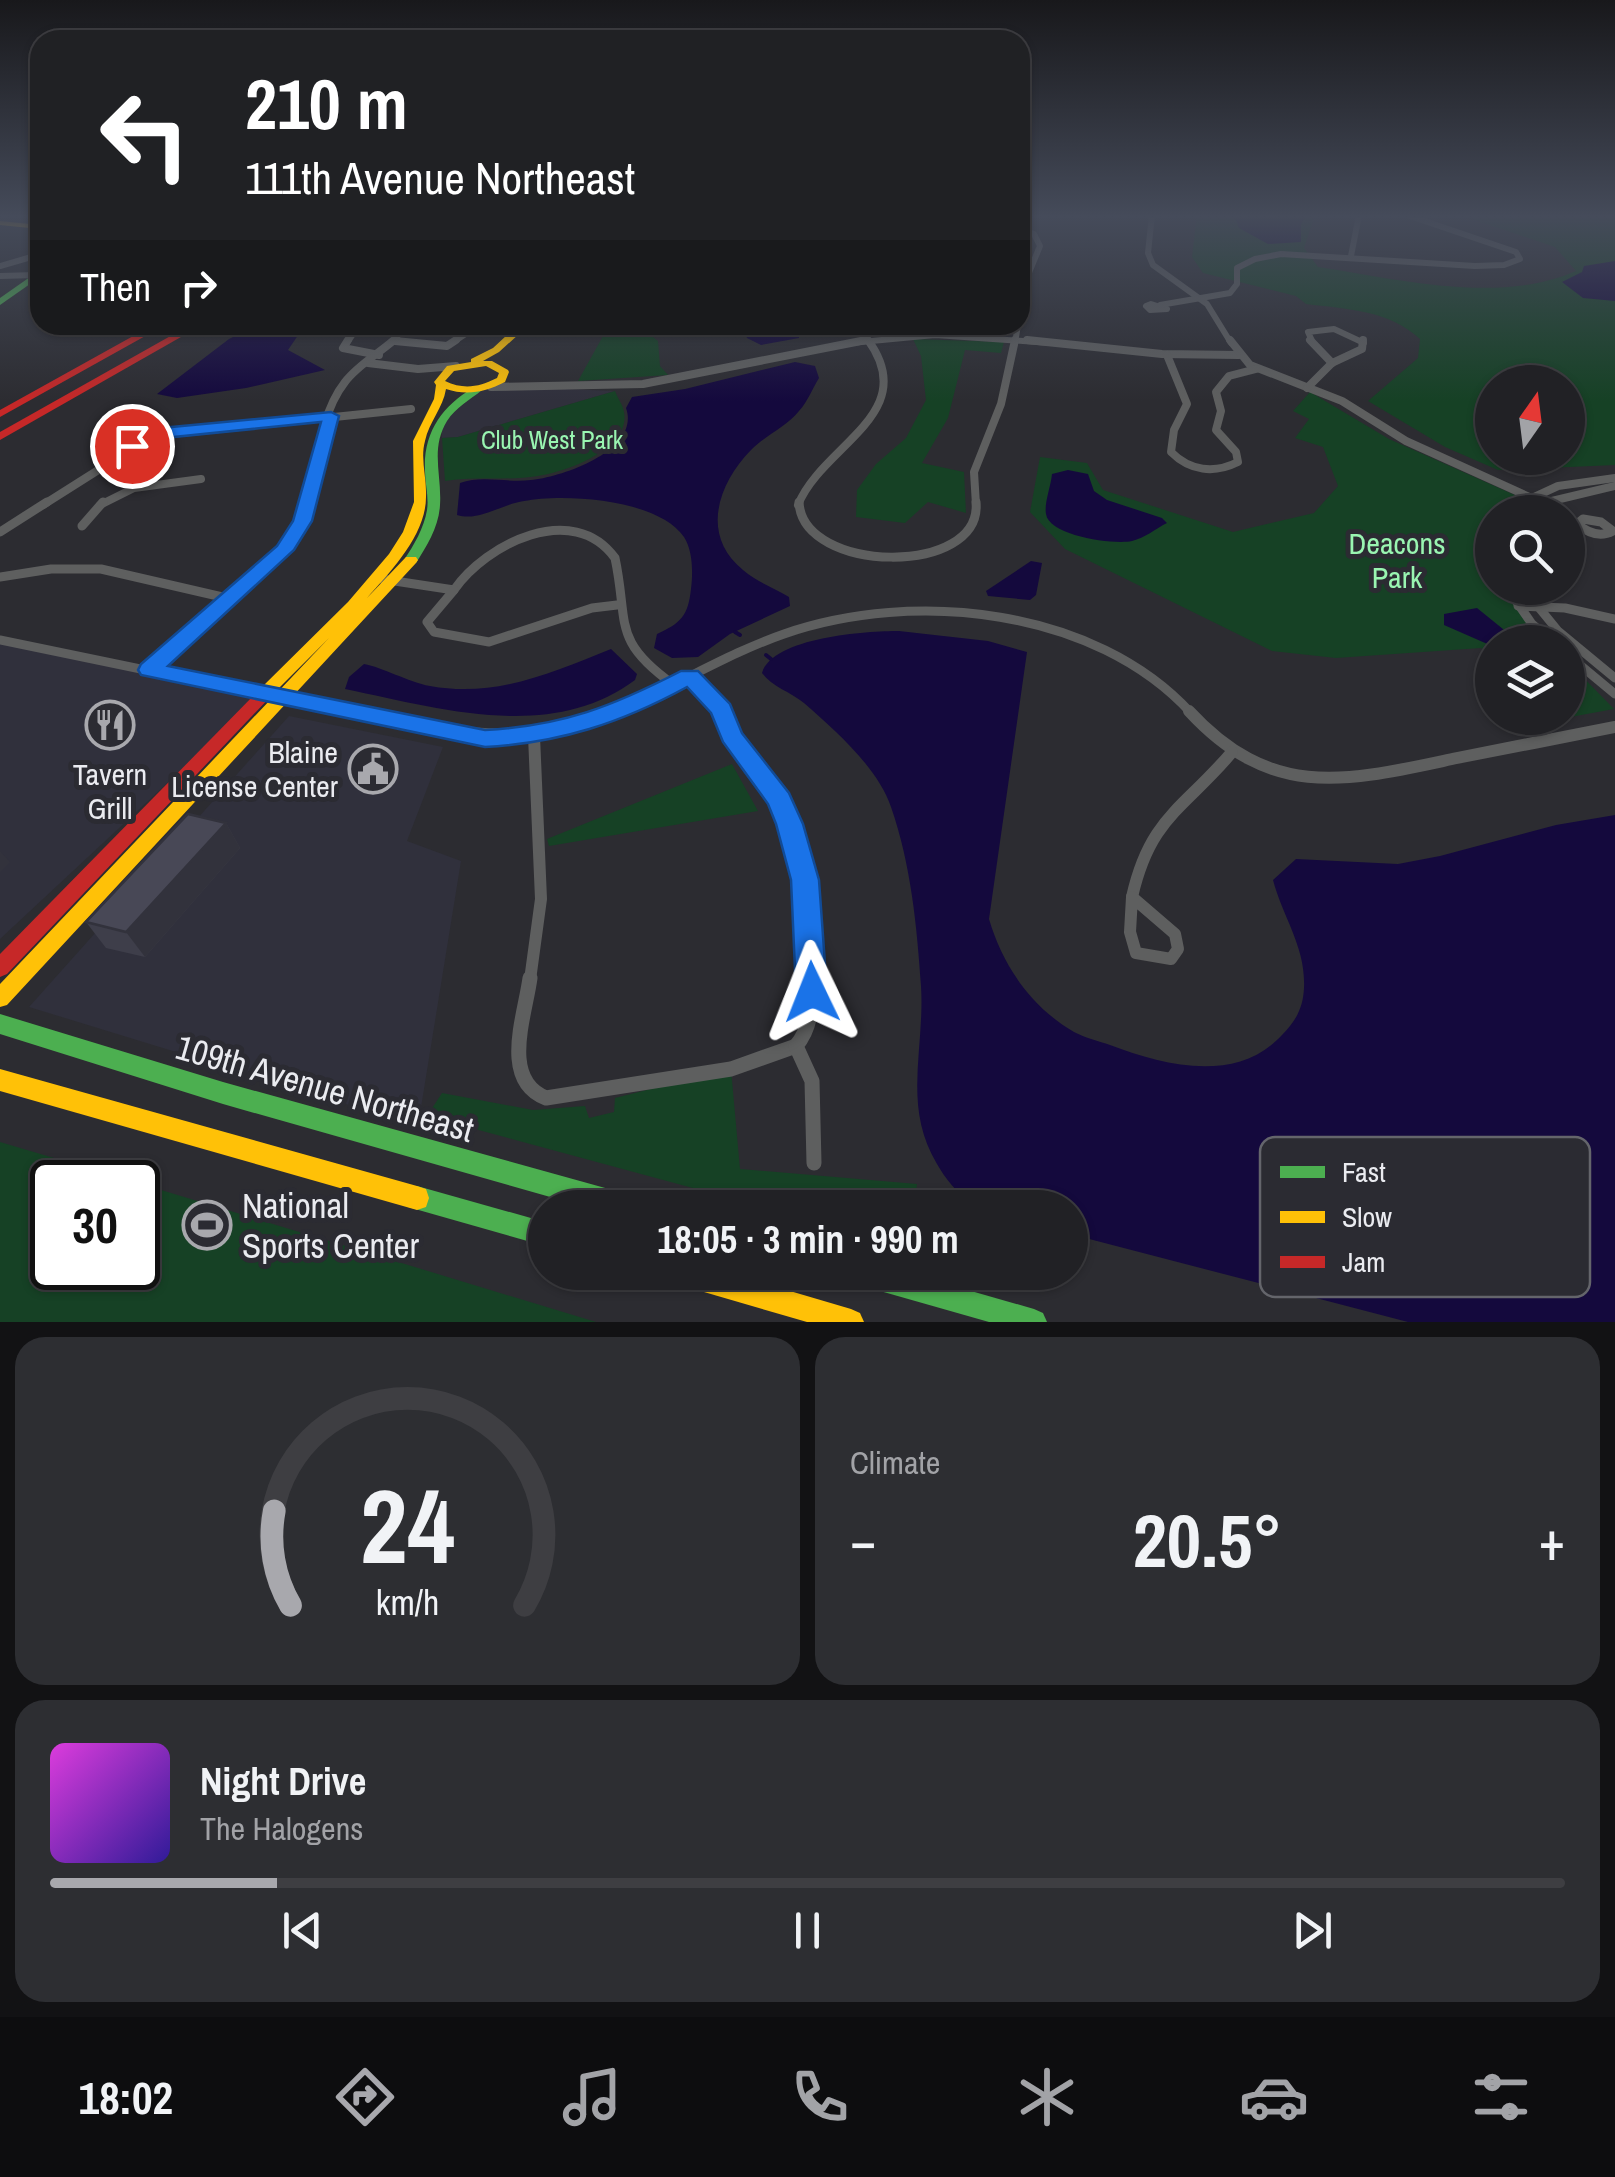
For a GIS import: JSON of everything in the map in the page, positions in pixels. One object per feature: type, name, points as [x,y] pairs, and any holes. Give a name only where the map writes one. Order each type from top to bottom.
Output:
[{"type":"main road","points":[[0,302],[30,280]]},
{"type":"main road","points":[[0,414],[142,335]]},
{"type":"main road","points":[[0,437],[179,335]]},
{"type":"main road","points":[[0,968],[394,558],[420,509],[418,445],[424,423],[442,394],[443,373],[490,354],[512,335]]},
{"type":"main road","points":[[0,998],[195,796],[418,551],[431,520],[431,451],[435,429],[450,405],[502,380],[505,354],[525,335]]},
{"type":"main road","points":[[462,365],[502,369]]},
{"type":"main road","points":[[440,384],[452,390],[483,388]]},
{"type":"main road","name":"109th Avenue Northeast","points":[[0,1024],[570,1190]]},
{"type":"main road","points":[[0,1080],[528,1229]]},
{"type":"main road","points":[[742,1290],[852,1322]]},
{"type":"main road","points":[[922,1290],[1034,1322]]},
{"type":"street","points":[[1170,277],[1202,299],[1238,355],[1257,369],[1342,401],[1406,441],[1522,495]]},
{"type":"street","points":[[1160,304],[1230,293],[1237,284],[1237,277]]},
{"type":"street","points":[[1307,388],[1332,363],[1362,349],[1364,341],[1334,329],[1308,332],[1308,338],[1332,363]]},
{"type":"street","points":[[352,335],[343,348],[379,355]]},
{"type":"street","points":[[150,670],[278,556],[297,532],[337,393],[400,335]]},
{"type":"street","points":[[395,341],[447,346],[464,335]]},
{"type":"street","points":[[863,335],[885,370],[886,384],[858,434],[808,482],[798,505],[805,526],[817,537],[870,556],[906,556],[938,550],[972,528],[976,518],[974,474],[999,413],[1016,335]]},
{"type":"street","points":[[483,388],[529,384],[597,387],[678,379],[865,338],[938,335],[1167,355],[1238,355]]},
{"type":"street","points":[[1167,355],[1187,404],[1174,430],[1172,452],[1182,462],[1202,469],[1224,469],[1238,462],[1236,452],[1216,430],[1221,405],[1216,392],[1229,376],[1257,369]]},
{"type":"street","points":[[368,363],[418,368],[462,365]]},
{"type":"street","points":[[418,368],[440,384]]},
{"type":"street","points":[[502,369],[529,384]]},
{"type":"street","points":[[0,532],[152,436],[411,409]]},
{"type":"street","points":[[1532,495],[1568,484],[1615,478]]},
{"type":"street","points":[[82,526],[89,515],[130,489],[202,479]]},
{"type":"street","points":[[1572,495],[1615,486]]},
{"type":"street","points":[[617,605],[592,608],[489,642],[434,632],[428,622],[488,549],[527,534],[580,537],[613,554],[618,561],[617,605],[632,646],[674,685]]},
{"type":"street","points":[[0,577],[51,569],[102,569],[231,599]]},
{"type":"street","points":[[375,578],[454,590]]},
{"type":"street","points":[[1518,606],[1615,619]]},
{"type":"street","points":[[1518,606],[1536,625]]},
{"type":"street","points":[[1534,606],[1615,678]]},
{"type":"street","points":[[0,640],[266,692],[460,736],[534,736],[589,723],[758,641],[824,618],[900,612],[953,616],[1069,635],[1122,655],[1158,680],[1210,737],[1232,752],[1278,772],[1336,780],[1615,727]]},
{"type":"street","points":[[1585,670],[1615,694]]},
{"type":"street","points":[[534,736],[541,899],[518,1064],[519,1075],[532,1094],[553,1100],[731,1069],[796,1046],[807,1034],[812,1016],[812,968],[800,856],[779,800],[731,736],[716,702],[690,676]]},
{"type":"street","points":[[1132,897],[1174,934],[1178,949],[1172,959],[1136,953],[1130,942],[1129,917],[1132,897],[1138,860],[1154,829],[1232,752]]},
{"type":"street","points":[[172,790],[195,796]]},
{"type":"street","points":[[796,1046],[812,1081],[814,1164]]},
{"type":"shaded area","points":[[1573,277],[1615,277],[1615,301],[1583,298],[1562,282]]},
{"type":"shaded area","points":[[237,335],[298,335],[288,350],[325,370],[246,388],[177,398],[157,394]]},
{"type":"shaded area","points":[[746,335],[799,338],[761,345]]},
{"type":"shaded area","points":[[795,362],[815,366],[819,378],[794,417],[739,463],[718,510],[721,541],[730,556],[748,574],[789,597],[790,606],[730,634],[698,657],[672,658],[654,648],[657,634],[678,622],[685,612],[691,589],[689,549],[671,524],[632,507],[562,498],[516,503],[474,516],[457,515],[460,483],[545,478],[596,459],[622,437],[627,423],[626,408],[632,397],[685,389]]},
{"type":"shaded area","points":[[484,389],[615,391],[458,437],[442,438],[442,426],[453,405]]},
{"type":"shaded area","points":[[1068,470],[1088,474],[1094,491],[1107,500],[1167,523],[1141,538],[1123,542],[1083,537],[1058,528],[1046,514],[1047,500],[1052,474]]},
{"type":"shaded area","points":[[1031,561],[1042,563],[1036,595],[1030,600],[988,596],[986,591]]},
{"type":"shaded area","points":[[1477,608],[1498,625],[1475,625],[1475,639],[1444,625],[1444,614]]},
{"type":"shaded area","points":[[899,631],[988,641],[1027,652],[989,919],[1002,953],[1021,984],[1059,1022],[1078,1034],[1154,1059],[1200,1066],[1244,1060],[1264,1050],[1291,1025],[1302,1002],[1304,973],[1273,880],[1296,859],[1398,864],[1556,825],[1615,815],[1615,1322],[1408,1322],[1312,1297],[1590,1297],[1590,1137],[1260,1137],[1260,1283],[1088,1239],[1088,1190],[956,1190],[937,1164],[920,1121],[917,1077],[921,986],[917,941],[908,873],[891,807],[876,778],[854,750],[804,703],[762,673],[784,651],[844,635]]},
{"type":"shaded area","points":[[0,638],[265,692],[0,939]]},
{"type":"shaded area","points":[[611,649],[637,674],[635,680],[602,699],[567,711],[531,716],[493,715],[345,689],[349,677],[364,664],[430,686],[478,689],[523,681]]},
{"type":"shaded area","points":[[289,716],[443,747],[407,841],[461,861],[418,1126],[29,1007]]},
{"type":"green space","points":[[1218,277],[1377,277],[1481,288],[1559,277],[1615,277],[1615,465],[1585,466],[1585,365],[1475,365],[1475,460],[1445,447],[1368,401],[1418,358],[1420,339],[1381,316],[1306,304],[1296,296]]},
{"type":"green space","points":[[603,336],[653,337],[658,341],[660,366],[668,375],[578,381]]},
{"type":"green space","points":[[913,339],[1004,342],[1001,353],[965,350],[948,418],[922,463],[964,472],[966,513],[928,502],[905,523],[856,517],[857,490],[876,464],[906,438],[926,400],[921,356]]},
{"type":"green space","name":"Club West Park","points":[[615,391],[623,409],[623,425],[607,447],[579,464],[538,476],[445,481],[442,438],[458,437]]},
{"type":"green space","name":"Deacons Park","points":[[1310,392],[1389,439],[1515,495],[1475,495],[1475,605],[1516,605],[1534,625],[1475,625],[1475,648],[1336,658],[1272,651],[1065,549],[1030,512],[1040,457],[1087,463],[1103,490],[1233,532],[1314,513],[1338,486],[1323,447],[1295,438],[1309,419],[1293,411]]},
{"type":"green space","points":[[1585,679],[1614,709],[1585,714]]},
{"type":"green space","points":[[732,764],[758,811],[549,846],[547,839]]},
{"type":"green space","points":[[731,1069],[740,1169],[917,1184],[916,1190],[700,1190],[427,1116],[442,1093],[533,1110],[585,1106],[589,1118],[614,1112],[615,1098]]},
{"type":"green space","name":"National Sports Center","points":[[0,1142],[61,1160],[30,1160],[30,1290],[160,1290],[160,1190],[596,1322],[0,1322]]},
{"type":"building","points":[[188,814],[226,823],[126,932],[86,922]]},
{"type":"waterway","points":[[735,632],[740,635]]},
{"type":"waterway","points":[[766,655],[771,659]]},
{"type":"traffic: fast","points":[[0,302],[30,280]]},
{"type":"traffic: fast","points":[[411,560],[428,529],[434,508],[430,462],[439,425],[454,406],[477,390]]},
{"type":"traffic: fast","points":[[0,1024],[223,1093],[570,1190]]},
{"type":"traffic: fast","points":[[417,1198],[528,1229]]},
{"type":"traffic: fast","points":[[922,1290],[1034,1322]]},
{"type":"traffic: slow","points":[[475,361],[513,335]]},
{"type":"traffic: slow","points":[[488,363],[504,372],[501,380],[470,390],[439,382],[451,368],[488,363]]},
{"type":"traffic: slow","points":[[267,691],[375,581],[410,532],[420,502],[419,441],[439,399],[441,385]]},
{"type":"traffic: slow","points":[[0,998],[411,560]]},
{"type":"traffic: slow","points":[[0,1080],[417,1198]]},
{"type":"traffic: slow","points":[[742,1290],[851,1322]]},
{"type":"traffic: jam","points":[[0,414],[142,335]]},
{"type":"traffic: jam","points":[[0,437],[179,335]]},
{"type":"traffic: jam","points":[[0,968],[267,691]]},
{"type":"place","name":"Tavern Grill","points":[[110,725]]},
{"type":"place","name":"Blaine License Center","points":[[373,769]]},
{"type":"place","name":"National Sports Center","points":[[207,1225]]},
{"type":"route","points":[[132,446],[161,433],[331,416],[297,532],[278,556],[150,670],[460,736],[485,738],[534,736],[589,723],[625,710],[690,676],[722,710],[731,736],[762,774],[790,824],[805,880],[812,992]]}]
